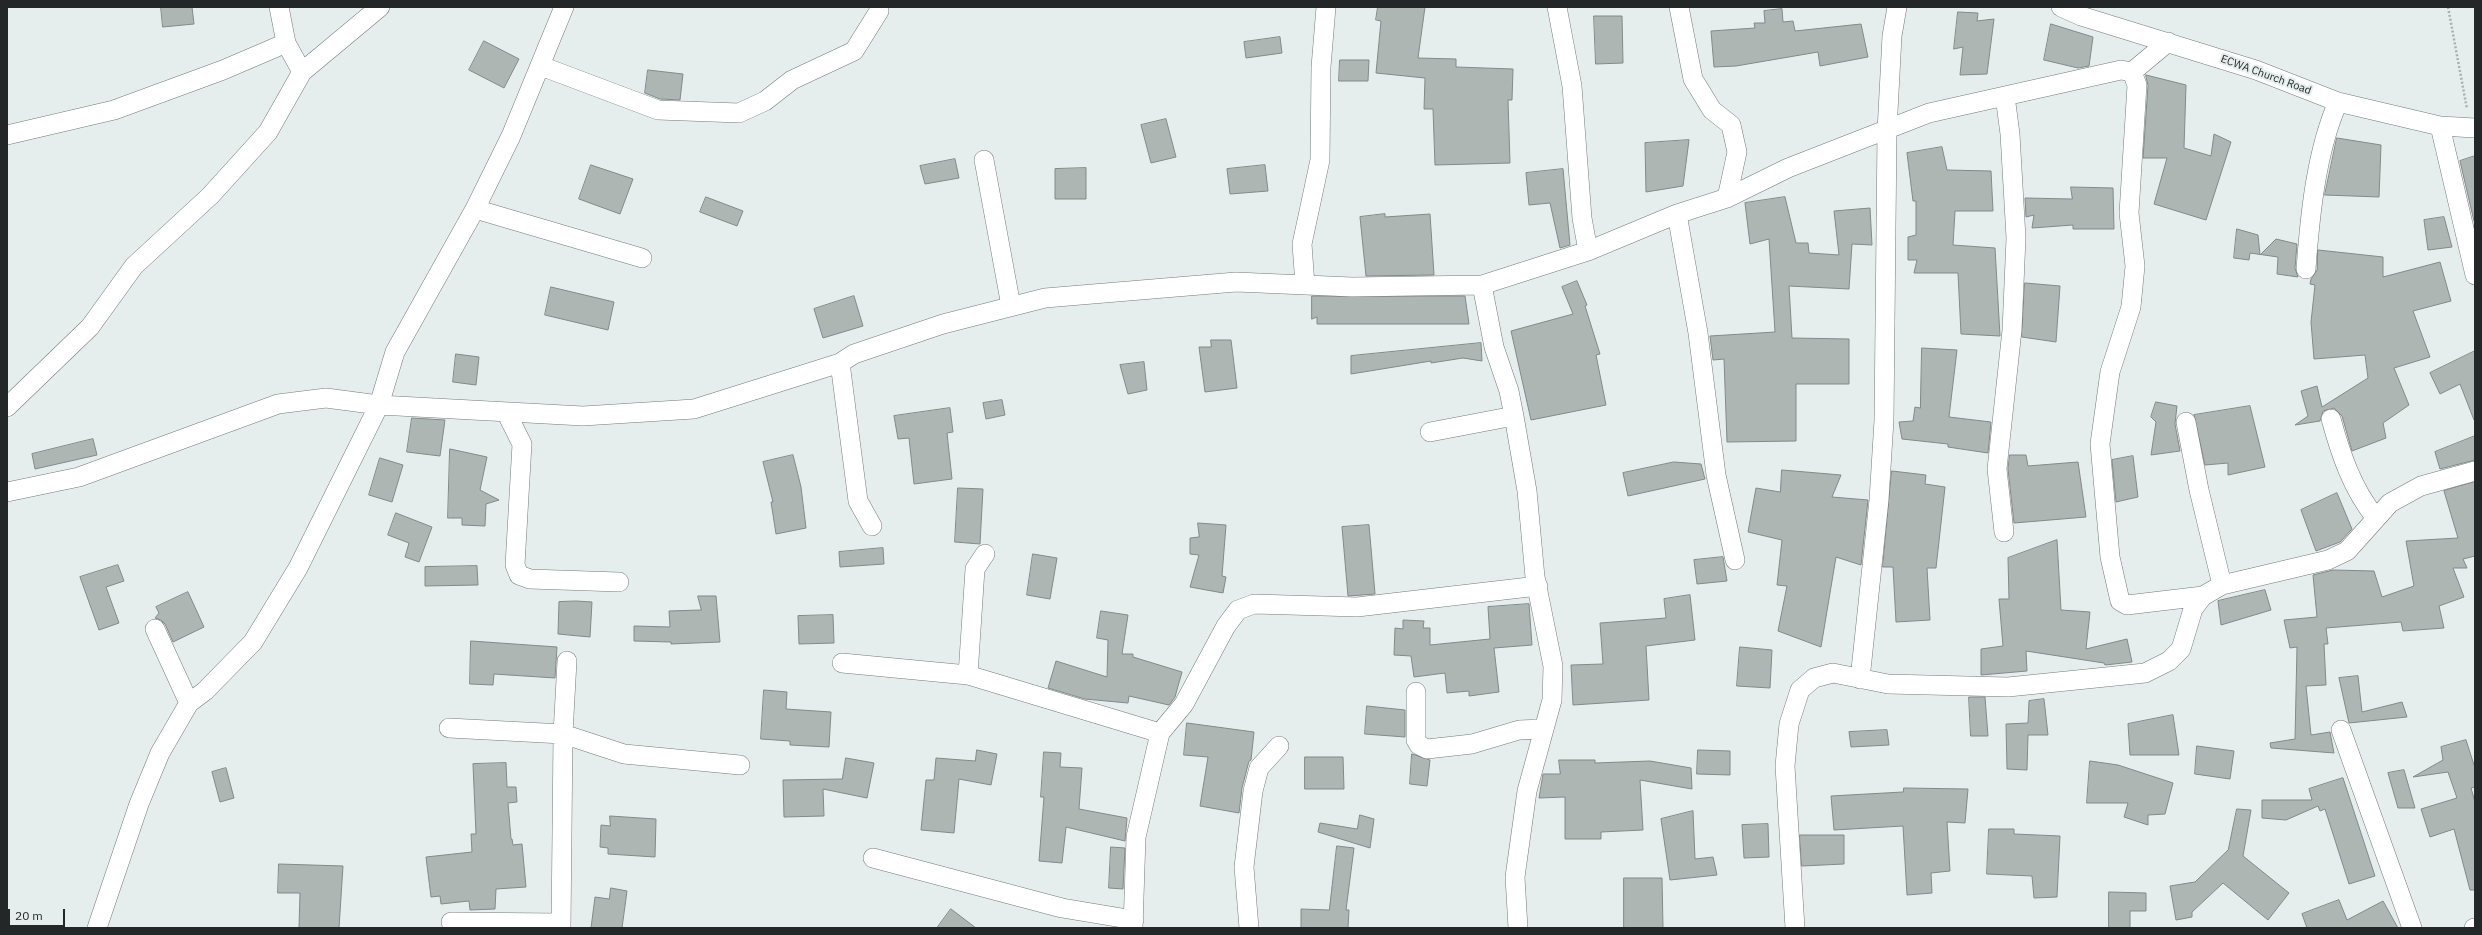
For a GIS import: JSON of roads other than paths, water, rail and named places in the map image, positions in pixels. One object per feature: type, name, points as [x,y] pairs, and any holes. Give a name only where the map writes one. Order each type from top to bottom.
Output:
[{"type":"street","points":[[279,7],[286,43],[302,72]]},
{"type":"street","points":[[7,407],[90,327],[134,266],[210,196],[268,132],[302,72],[380,7]]},
{"type":"street","points":[[97,928],[139,804],[160,753],[189,703],[205,691],[253,642],[298,568],[379,405],[395,352],[475,209],[541,66],[564,7]]},
{"type":"street","points":[[1305,285],[1302,244],[1320,160],[1321,67],[1326,7]]},
{"type":"street","points":[[1557,7],[1572,86],[1582,218],[1588,251]]},
{"type":"street","points":[[1679,7],[1693,79],[1712,110],[1732,125],[1737,152],[1727,198]]},
{"type":"street","points":[[1860,678],[1879,500],[1884,420],[1887,131],[1892,36],[1897,7]]},
{"type":"street","name":"ECWA Church Road","points":[[2061,7],[2081,16],[2256,70],[2338,102],[2440,126],[2472,128]]},
{"type":"street","points":[[541,66],[658,110],[739,113],[765,101],[792,80],[854,52],[879,10]]},
{"type":"street","points":[[2132,72],[2168,42]]},
{"type":"street","points":[[7,135],[114,110],[223,70],[286,43]]},
{"type":"street","points":[[7,492],[78,476],[278,404],[326,398],[379,405],[583,416],[694,409],[840,363],[854,354],[943,324],[1045,298],[1236,282],[1352,287],[1482,285],[1588,251],[1677,214],[1727,198],[1788,168],[1887,131],[1929,113],[2121,70],[2132,72]]},
{"type":"street","points":[[2132,72],[2137,85],[2129,213],[2136,266],[2130,307],[2110,372],[2100,444],[2110,557],[2116,592],[2120,601],[2128,605],[2204,596]]},
{"type":"street","points":[[2004,532],[1996,469],[2012,330],[2016,238],[2010,134],[2005,96]]},
{"type":"street","points":[[2306,269],[2314,194],[2332,117],[2338,102]]},
{"type":"street","points":[[2440,126],[2475,275]]},
{"type":"street","points":[[984,160],[1011,306]]},
{"type":"street","points":[[475,209],[642,258]]},
{"type":"street","points":[[1677,214],[1698,333],[1716,475],[1735,560]]},
{"type":"street","points":[[1482,285],[1494,347],[1509,391],[1514,416],[1527,491],[1535,577],[1553,666],[1552,700],[1526,792],[1515,877],[1518,928]]},
{"type":"street","points":[[840,363],[858,501],[872,526]]},
{"type":"street","points":[[506,412],[522,444],[515,565],[520,575],[530,579],[619,582]]},
{"type":"street","points":[[1430,432],[1514,416]]},
{"type":"street","points":[[2331,419],[2348,471],[2362,500],[2375,517]]},
{"type":"street","points":[[2186,422],[2199,490],[2222,585]]},
{"type":"street","points":[[1795,928],[1785,766],[1789,724],[1800,690],[1814,678],[1833,673],[1888,684],[2008,687],[2145,673],[2169,661],[2181,649],[2193,609],[2204,596],[2222,585],[2328,560],[2347,551],[2362,537],[2375,517],[2390,503],[2421,486],[2475,471]]},
{"type":"street","points":[[968,675],[975,570],[985,554]]},
{"type":"street","points":[[873,858],[1062,908],[1134,924],[1136,837],[1160,733],[1184,704],[1226,626],[1238,610],[1254,604],[1357,607],[1538,586]]},
{"type":"street","points":[[155,629],[189,703]]},
{"type":"street","points":[[451,922],[560,925],[563,734],[567,661]]},
{"type":"street","points":[[842,663],[968,675],[1160,733]]},
{"type":"street","points":[[1416,692],[1416,740],[1419,745],[1427,750],[1472,744],[1519,730],[1543,729]]},
{"type":"street","points":[[448,728],[563,734],[624,754],[740,765]]},
{"type":"street","points":[[2340,730],[2412,928]]},
{"type":"street","points":[[1249,928],[1244,867],[1253,791],[1259,768],[1279,746]]}]
